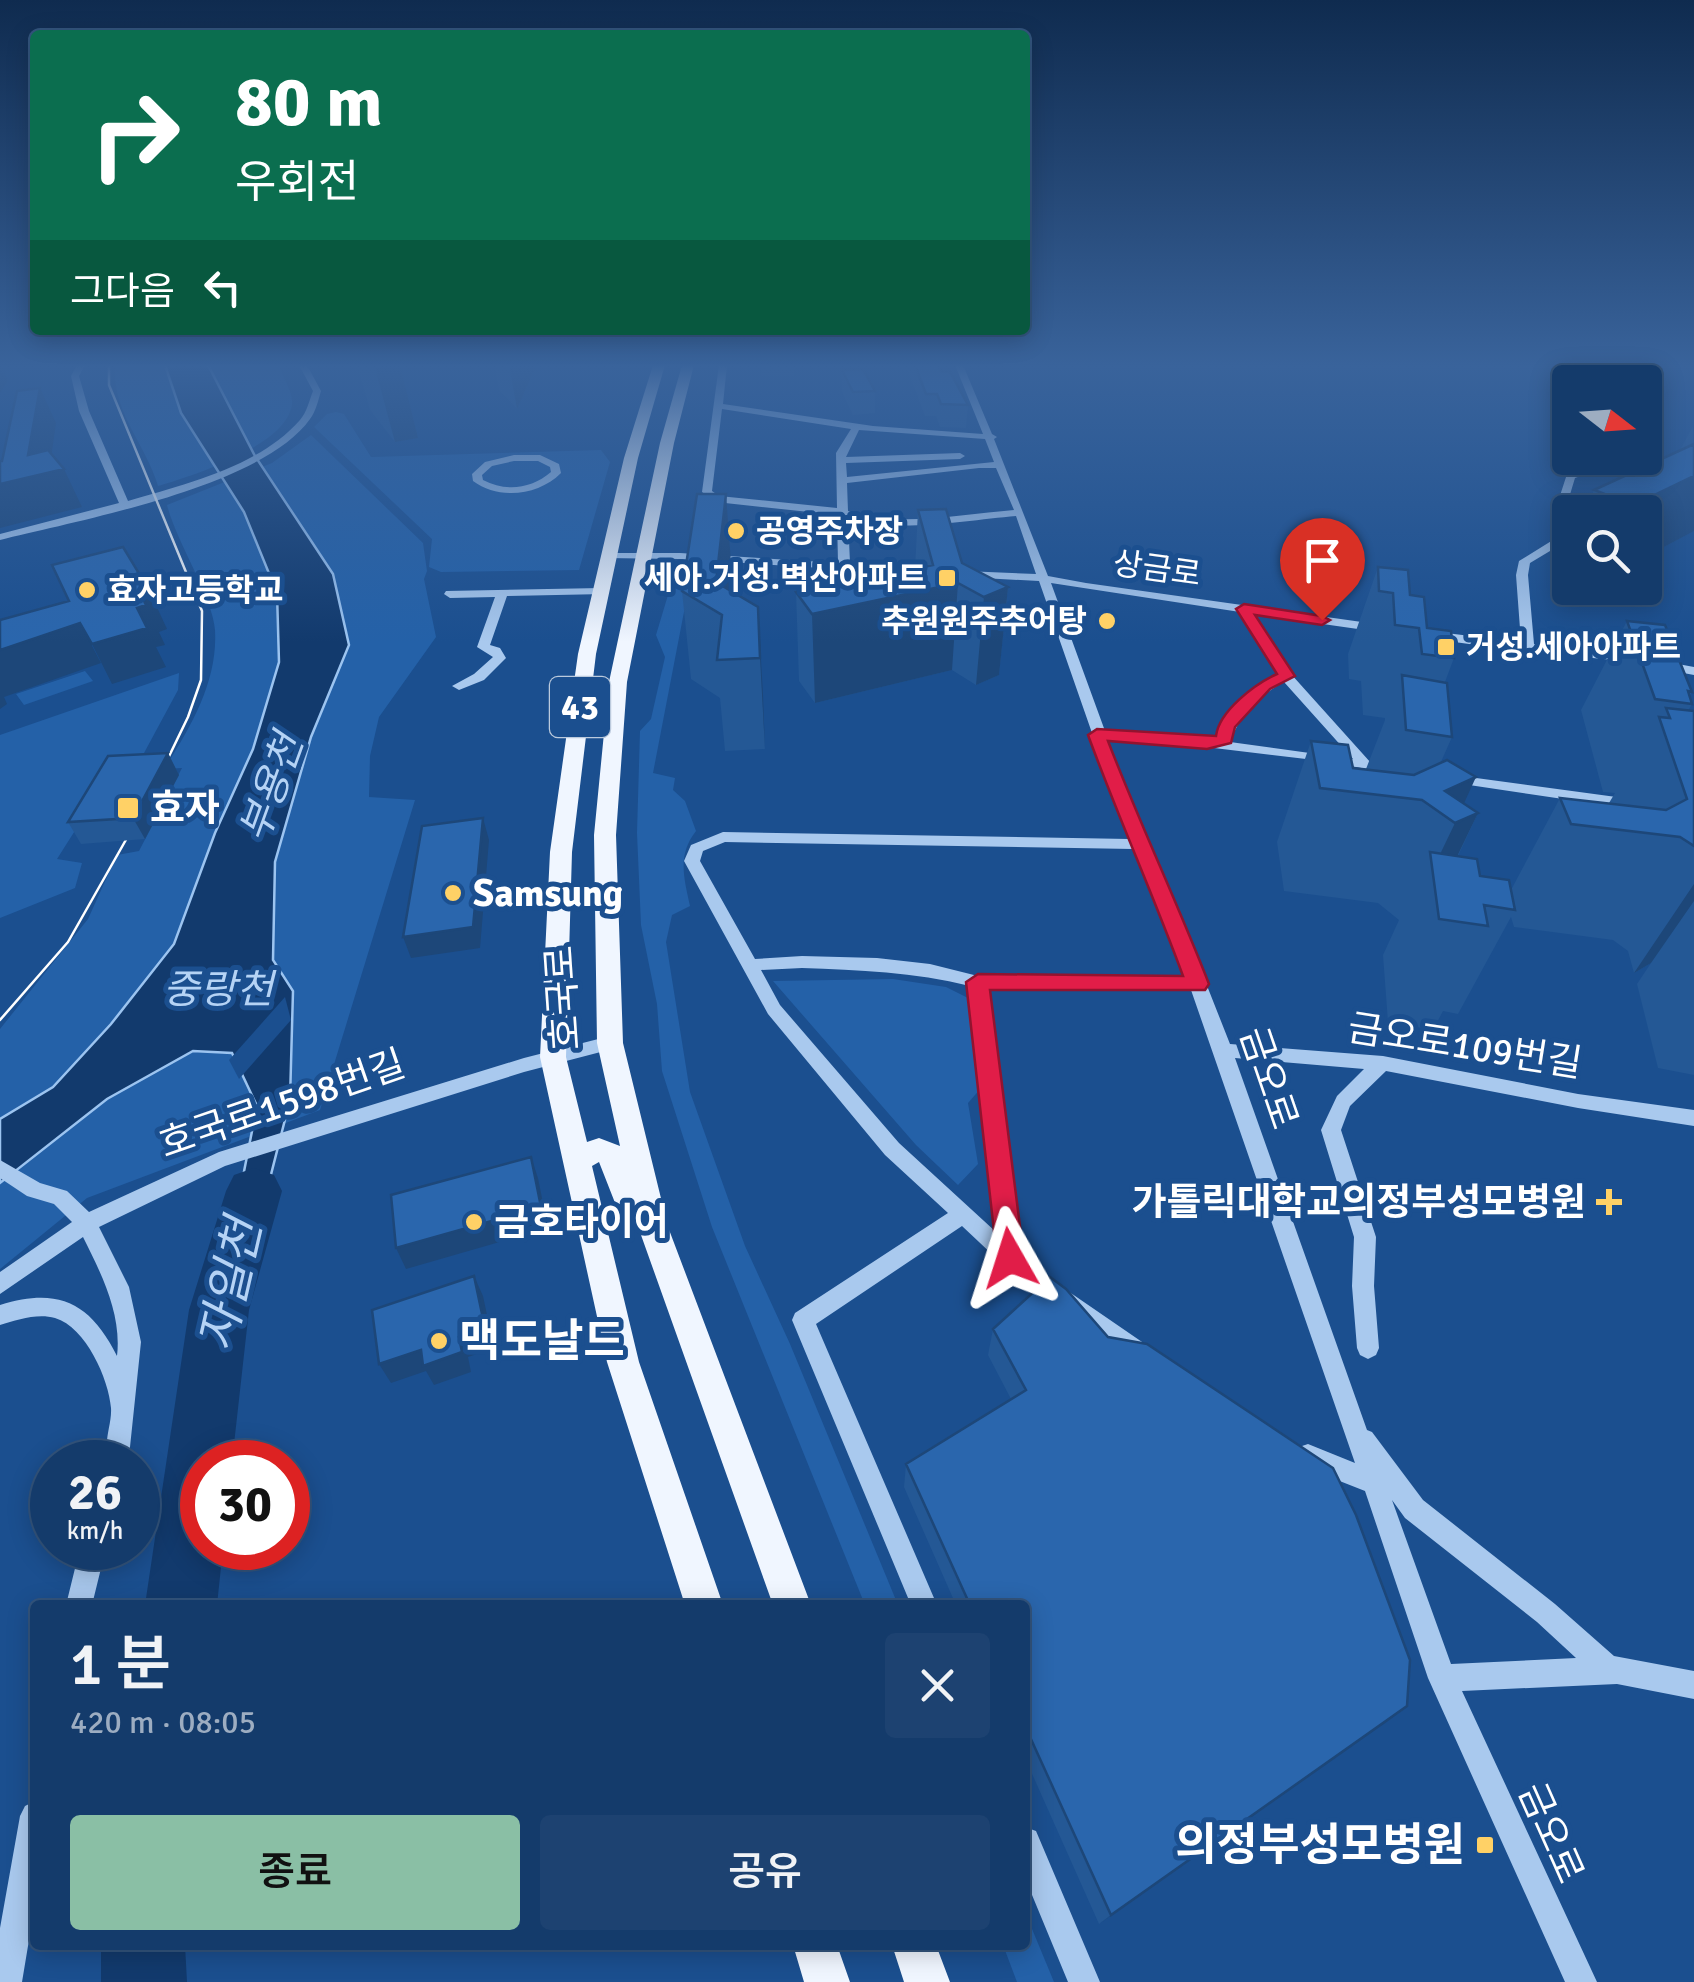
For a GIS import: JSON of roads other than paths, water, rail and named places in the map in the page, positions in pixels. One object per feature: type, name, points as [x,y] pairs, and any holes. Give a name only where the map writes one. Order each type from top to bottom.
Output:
[{"type":"main road","name":"호국로","points":[[635,457],[587,654],[562,852],[553,1058],[624,1362],[702,1600]]},
{"type":"main road","name":"호국로","points":[[667,457],[618,682],[605,836],[610,1043],[654,1227],[790,1600]]},
{"type":"main road","points":[[577,1160],[599,1148],[614,1156],[632,1213],[654,1227]]},
{"type":"main road","points":[[817,1950],[827,1982]]},
{"type":"main road","points":[[916,1950],[927,1982]]},
{"type":"street","points":[[104,457],[124,503]]},
{"type":"street","points":[[0,537],[191,486],[254,457]]},
{"type":"street","points":[[711,457],[707,492],[716,499],[901,522],[1020,513]]},
{"type":"street","points":[[844,567],[841,460],[889,457]]},
{"type":"street","points":[[844,480],[892,478],[978,457]]},
{"type":"street","name":"금오로","points":[[997,457],[1138,844],[1152,864],[1223,1050],[1442,1678],[1581,1982]]},
{"type":"street","points":[[514,458],[540,458],[555,466],[556,473],[549,480],[518,489],[486,486],[478,481],[477,474],[489,464],[514,458]]},
{"type":"street","points":[[1528,648],[1522,575],[1525,561],[1567,536],[1560,511],[1574,475]]},
{"type":"street","name":"상금로","points":[[609,556],[1043,578],[1086,588],[1394,630]]},
{"type":"street","points":[[450,594],[601,592]]},
{"type":"street","points":[[459,686],[478,677],[500,658],[496,651],[483,647],[502,593]]},
{"type":"street","points":[[1244,609],[1286,676],[1365,764]]},
{"type":"street","points":[[1411,632],[1630,658],[1694,671]]},
{"type":"street","points":[[1207,744],[1225,740],[1226,726],[1264,686],[1286,676]]},
{"type":"street","points":[[1097,735],[1365,764],[1401,774]]},
{"type":"street","points":[[1432,777],[1646,806]]},
{"type":"street","points":[[1138,844],[712,838],[696,848],[692,861],[774,1009],[892,1149],[1038,1283],[1160,1368]]},
{"type":"street","points":[[750,966],[802,962],[877,964],[930,970],[978,982],[1198,984]]},
{"type":"street","points":[[978,982],[1010,1258]]},
{"type":"street","name":"호국로1598번길","points":[[0,1284],[87,1224],[220,1160],[610,1043]]},
{"type":"street","name":"금오로109번길","points":[[1223,1050],[1384,1062],[1578,1101],[1694,1118]]},
{"type":"street","points":[[1368,1348],[1363,1286],[1365,1237],[1331,1130],[1332,1117],[1352,1090],[1384,1062]]},
{"type":"street","points":[[0,1168],[34,1190],[60,1196],[87,1224],[118,1287],[130,1342],[118,1440]]},
{"type":"street","points":[[922,1600],[803,1320],[963,1214]]},
{"type":"street","points":[[0,1315],[26,1305],[72,1310],[98,1338],[118,1383],[116,1440]]},
{"type":"street","points":[[1353,1426],[1414,1509],[1546,1613],[1610,1670]]},
{"type":"street","points":[[1290,1448],[1372,1482]]},
{"type":"street","points":[[81,1600],[89,1570]]},
{"type":"street","points":[[1442,1678],[1610,1670],[1694,1685]]},
{"type":"street","points":[[6,1982],[30,1845]]},
{"type":"street","points":[[1030,1854],[1084,1982]]},
{"type":"water","name":"중랑천","points":[[209,457],[256,457],[333,574],[349,645],[311,737],[275,862],[273,960],[293,991],[290,1100],[252,1249],[228,1252],[257,1106],[232,1053],[193,1051],[107,1099],[0,1183],[0,1119],[53,1087],[111,1024],[174,944],[215,833],[253,749],[279,662],[277,593],[244,512]]},
{"type":"waterway","name":"자일천","points":[[182,1600],[219,1310],[254,1191]]},
{"type":"waterway","name":"자일천","points":[[143,1950],[144,1982]]},
{"type":"tram line","points":[[139,457],[202,611],[201,680],[158,779]]},
{"type":"tram line","points":[[0,1020],[68,942],[140,815]]},
{"type":"place","name":"공영주차장","points":[[736,531]]},
{"type":"place","name":"세아.거성.벽산아파트","points":[[947,578]]},
{"type":"place","name":"효자고등학교","points":[[87,590]]},
{"type":"place","name":"추원원주추어탕","points":[[1107,621]]},
{"type":"place","name":"거성.세아아파트","points":[[1446,647]]},
{"type":"place","name":"효자","points":[[128,808]]},
{"type":"place","name":"Samsung","points":[[453,893]]},
{"type":"place","name":"가톨릭대학교의정부성모병원","points":[[1609,1202]]},
{"type":"place","name":"금호타이어","points":[[474,1222]]},
{"type":"place","name":"맥도날드","points":[[439,1341]]},
{"type":"place","name":"의정부성모병원","points":[[1485,1845]]},
{"type":"water label","name":"부용천","points":[[272,788]]}]
